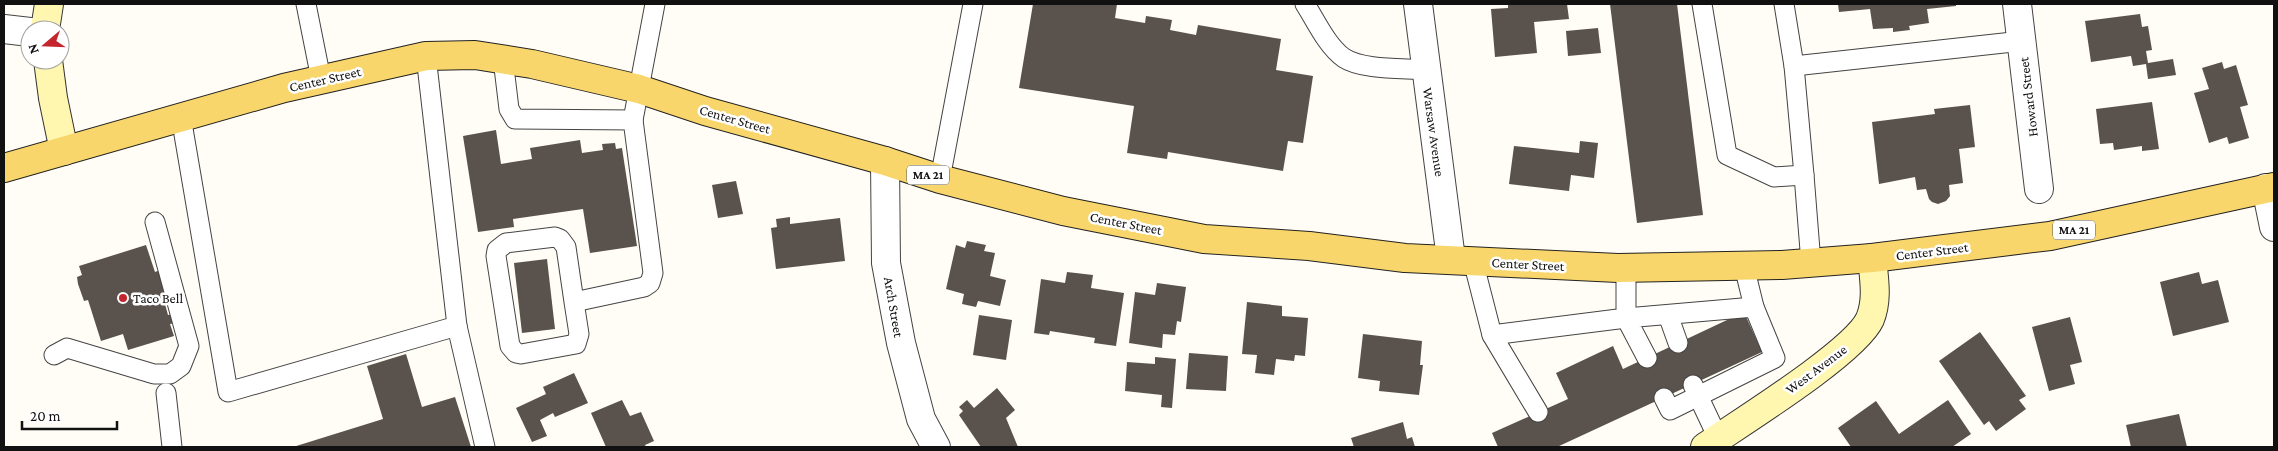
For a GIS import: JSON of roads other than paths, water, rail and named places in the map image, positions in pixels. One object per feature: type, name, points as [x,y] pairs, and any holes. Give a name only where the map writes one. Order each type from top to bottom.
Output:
[{"type":"main road","points":[[47,20],[49,4]]},
{"type":"main road","name":"Center Street","points":[[4,168],[321,79],[426,56],[475,55],[503,59],[640,89],[940,179],[1063,211],[1204,239],[1309,246],[1405,258],[1626,268],[1811,263],[1872,258],[2050,236],[2270,188]]},
{"type":"main road","points":[[49,70],[64,151]]},
{"type":"main road","name":"West Avenue","points":[[1711,443],[1812,374],[1852,342],[1868,322],[1874,308],[1875,294],[1872,258]]},
{"type":"street","name":"Warsaw Avenue","points":[[1418,4],[1426,70],[1462,260]]},
{"type":"street","name":"Howard Street","points":[[2017,4],[2039,190]]},
{"type":"street","points":[[4,29],[20,31]]},
{"type":"street","name":"Arch Street","points":[[885,161],[886,263],[898,325],[921,419],[936,447]]},
{"type":"street","points":[[2270,188],[2274,227]]},
{"type":"lane","points":[[306,4],[321,79]]},
{"type":"lane","points":[[574,302],[644,286],[652,279],[633,120],[655,4]]},
{"type":"lane","points":[[940,179],[973,4]]},
{"type":"lane","points":[[1305,4],[1332,44],[1345,58],[1364,65],[1426,70]]},
{"type":"lane","points":[[1702,4],[1727,154],[1774,177],[1804,175]]},
{"type":"lane","points":[[1784,4],[1794,66],[1811,263]]},
{"type":"lane","points":[[1794,66],[2022,41]]},
{"type":"lane","points":[[426,56],[457,326],[485,447]]},
{"type":"lane","points":[[503,59],[509,109],[515,119],[633,120]]},
{"type":"lane","points":[[181,117],[228,392],[457,326]]},
{"type":"lane","points":[[54,355],[67,348],[154,374],[170,374],[181,366],[189,346],[155,222]]},
{"type":"lane","points":[[560,238],[566,247],[574,302],[579,334],[576,344],[521,354],[516,353],[510,346],[496,250],[506,243],[560,238]]},
{"type":"lane","points":[[1462,260],[1492,335],[1538,412]]},
{"type":"lane","points":[[1664,398],[1670,410],[1695,390],[1735,371],[1774,358],[1754,307],[1744,266]]},
{"type":"lane","points":[[1626,268],[1626,318],[1647,358]]},
{"type":"lane","points":[[1492,335],[1626,318],[1668,315],[1711,319],[1754,307]]},
{"type":"lane","points":[[1668,315],[1678,343]]},
{"type":"lane","points":[[1695,390],[1711,443]]},
{"type":"lane","points":[[166,394],[172,447]]},
{"type":"place","name":"Taco Bell","points":[[123,298]]}]
